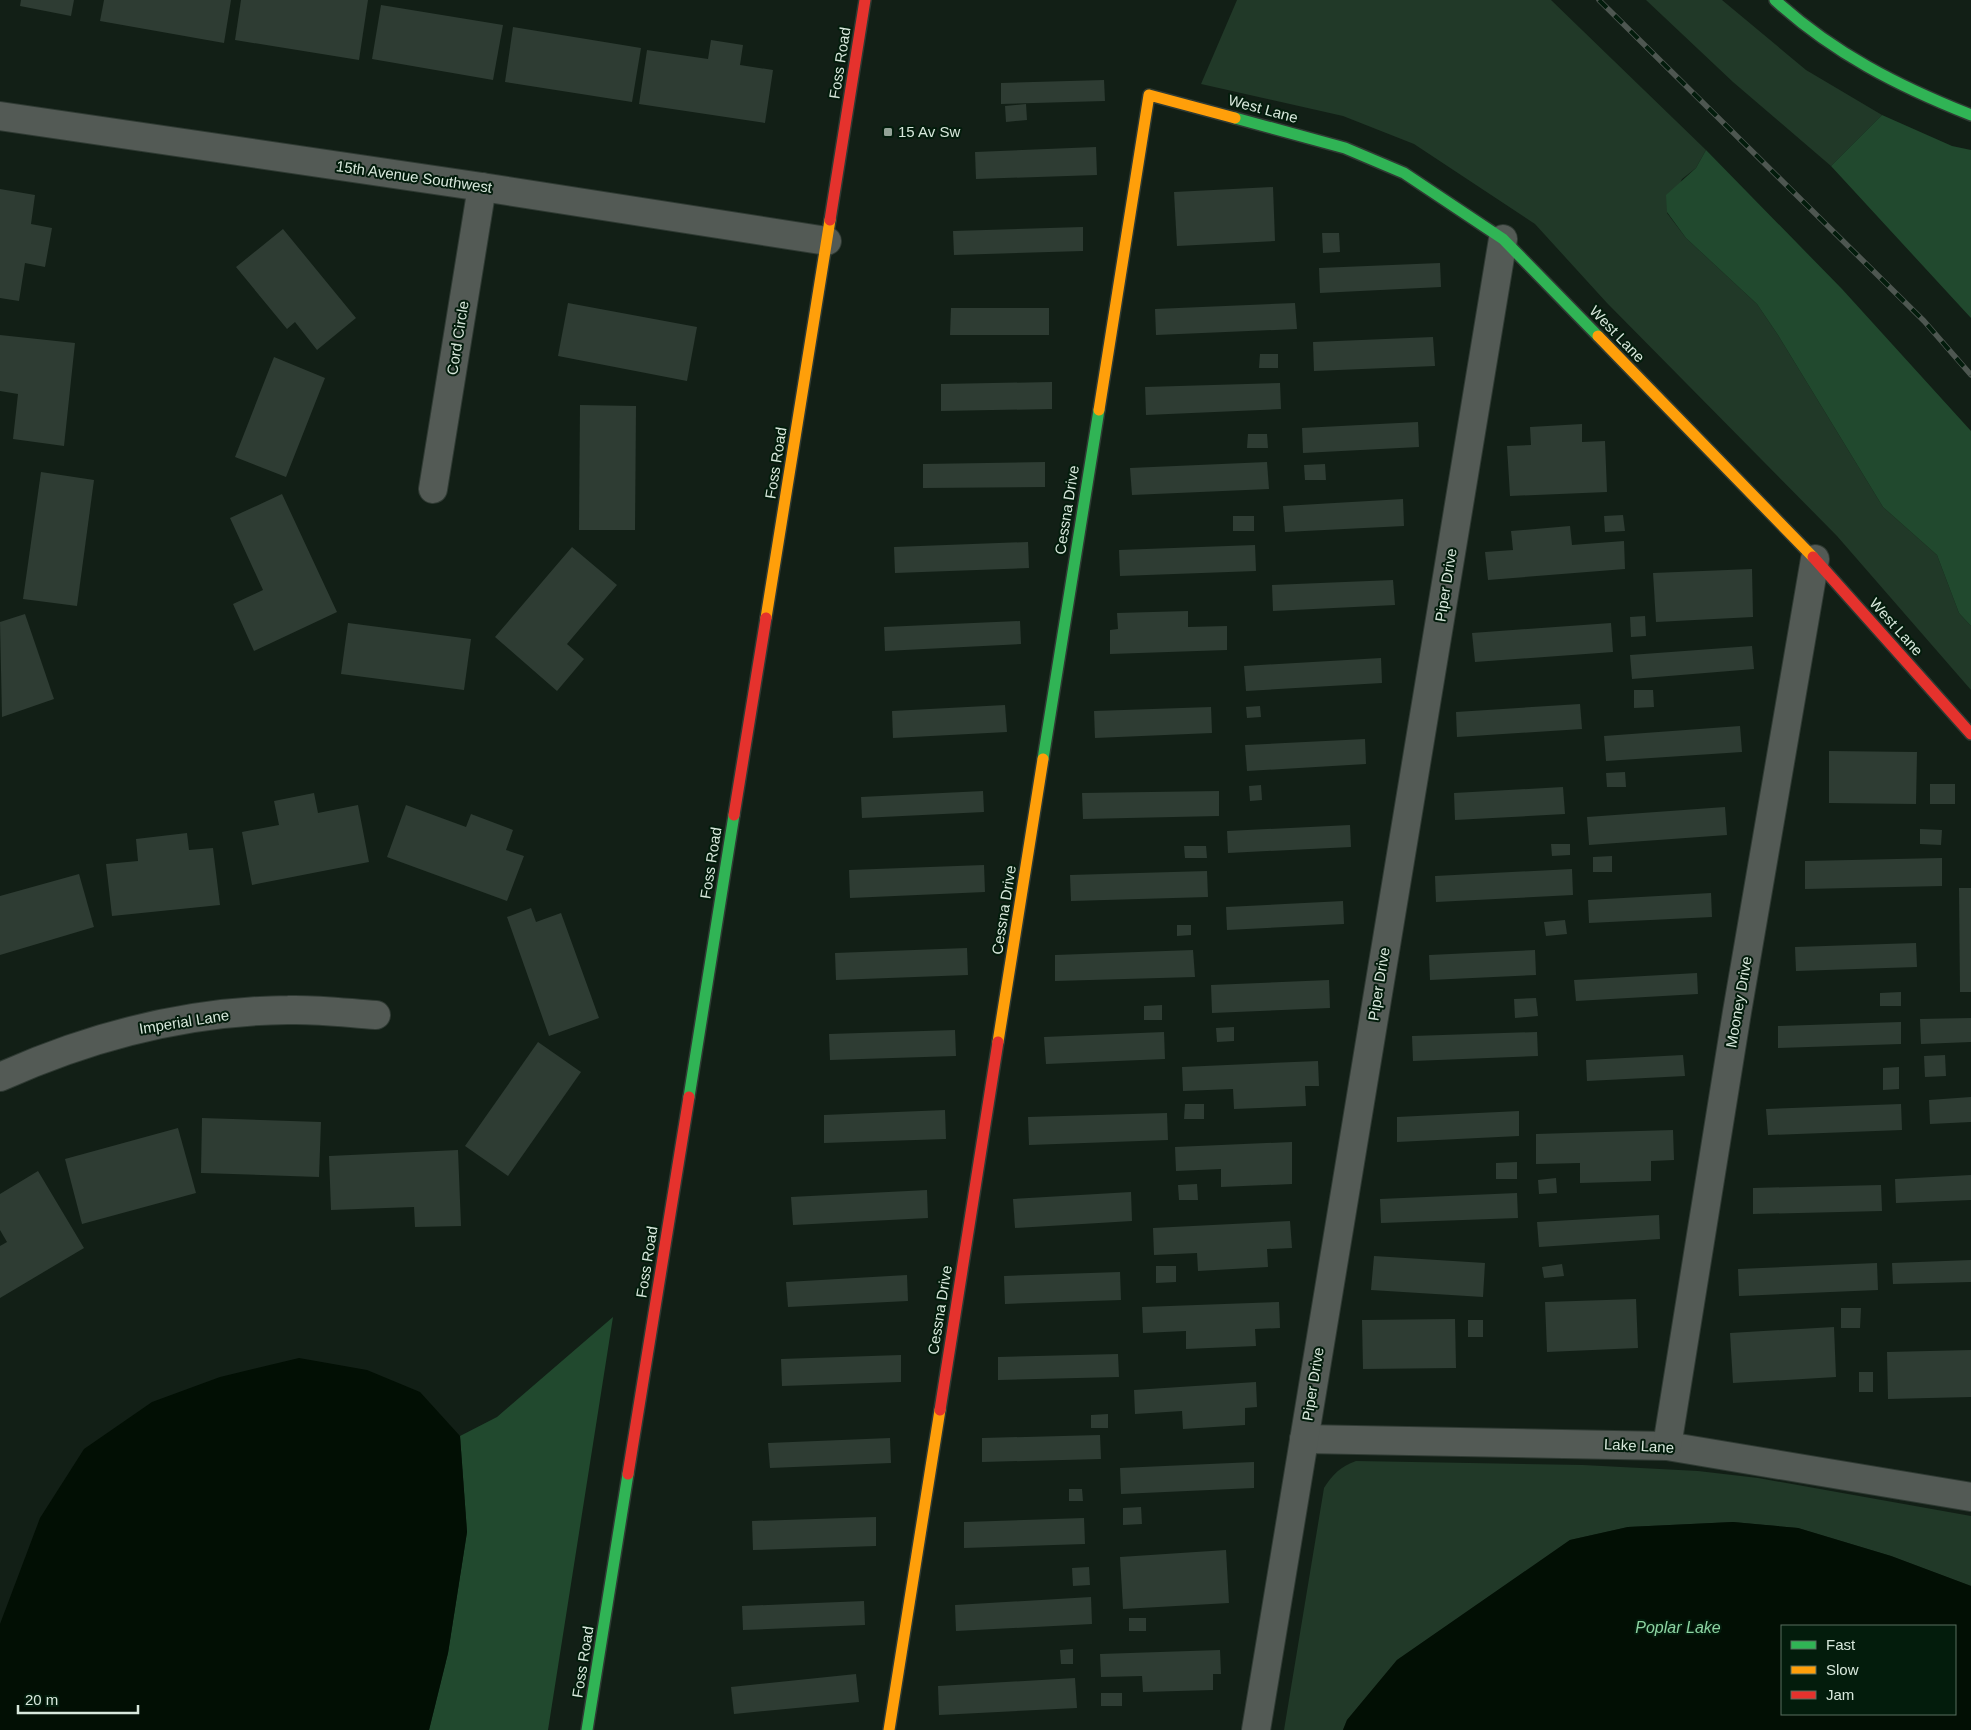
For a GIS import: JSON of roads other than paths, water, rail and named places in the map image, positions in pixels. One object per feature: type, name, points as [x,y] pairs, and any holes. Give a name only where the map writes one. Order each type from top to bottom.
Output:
[{"type":"street","name":"Foss Road","points":[[587,1730],[865,0]]},
{"type":"street","points":[[1775,0],[1802,25],[1860,63],[1911,91],[1971,115]]},
{"type":"street","name":"West Lane","points":[[1149,95],[1345,148],[1404,173],[1503,239],[1815,559],[1971,734]]},
{"type":"street","name":"Cessna Drive","points":[[889,1730],[1149,95]]},
{"type":"street","name":"15th Avenue Southwest","points":[[0,116],[482,186],[827,241]]},
{"type":"street","name":"Cord Circle","points":[[433,489],[482,186]]},
{"type":"street","name":"Piper Drive","points":[[1256,1730],[1503,239]]},
{"type":"street","name":"Mooney Drive","points":[[1667,1446],[1737,1012],[1815,559]]},
{"type":"street","name":"Imperial Lane","points":[[0,1077],[46,1056],[116,1034],[201,1016],[288,1010],[376,1014]]},
{"type":"street","name":"Lake Lane","points":[[1304,1439],[1667,1446],[1971,1497]]},
{"type":"water","points":[[299,1358],[367,1370],[420,1392],[460,1436],[467,1532],[448,1653],[429,1730],[0,1730],[0,1624],[40,1518],[84,1449],[152,1402],[220,1377]]},
{"type":"water","name":"Poplar Lake","points":[[1733,1522],[1798,1528],[1891,1556],[1971,1586],[1971,1730],[1343,1730],[1347,1720],[1397,1660],[1570,1540],[1628,1527]]},
{"type":"railway","points":[[1599,0],[1924,321],[1971,375]]},
{"type":"place","name":"15 Av Sw","points":[[888,132]]}]
